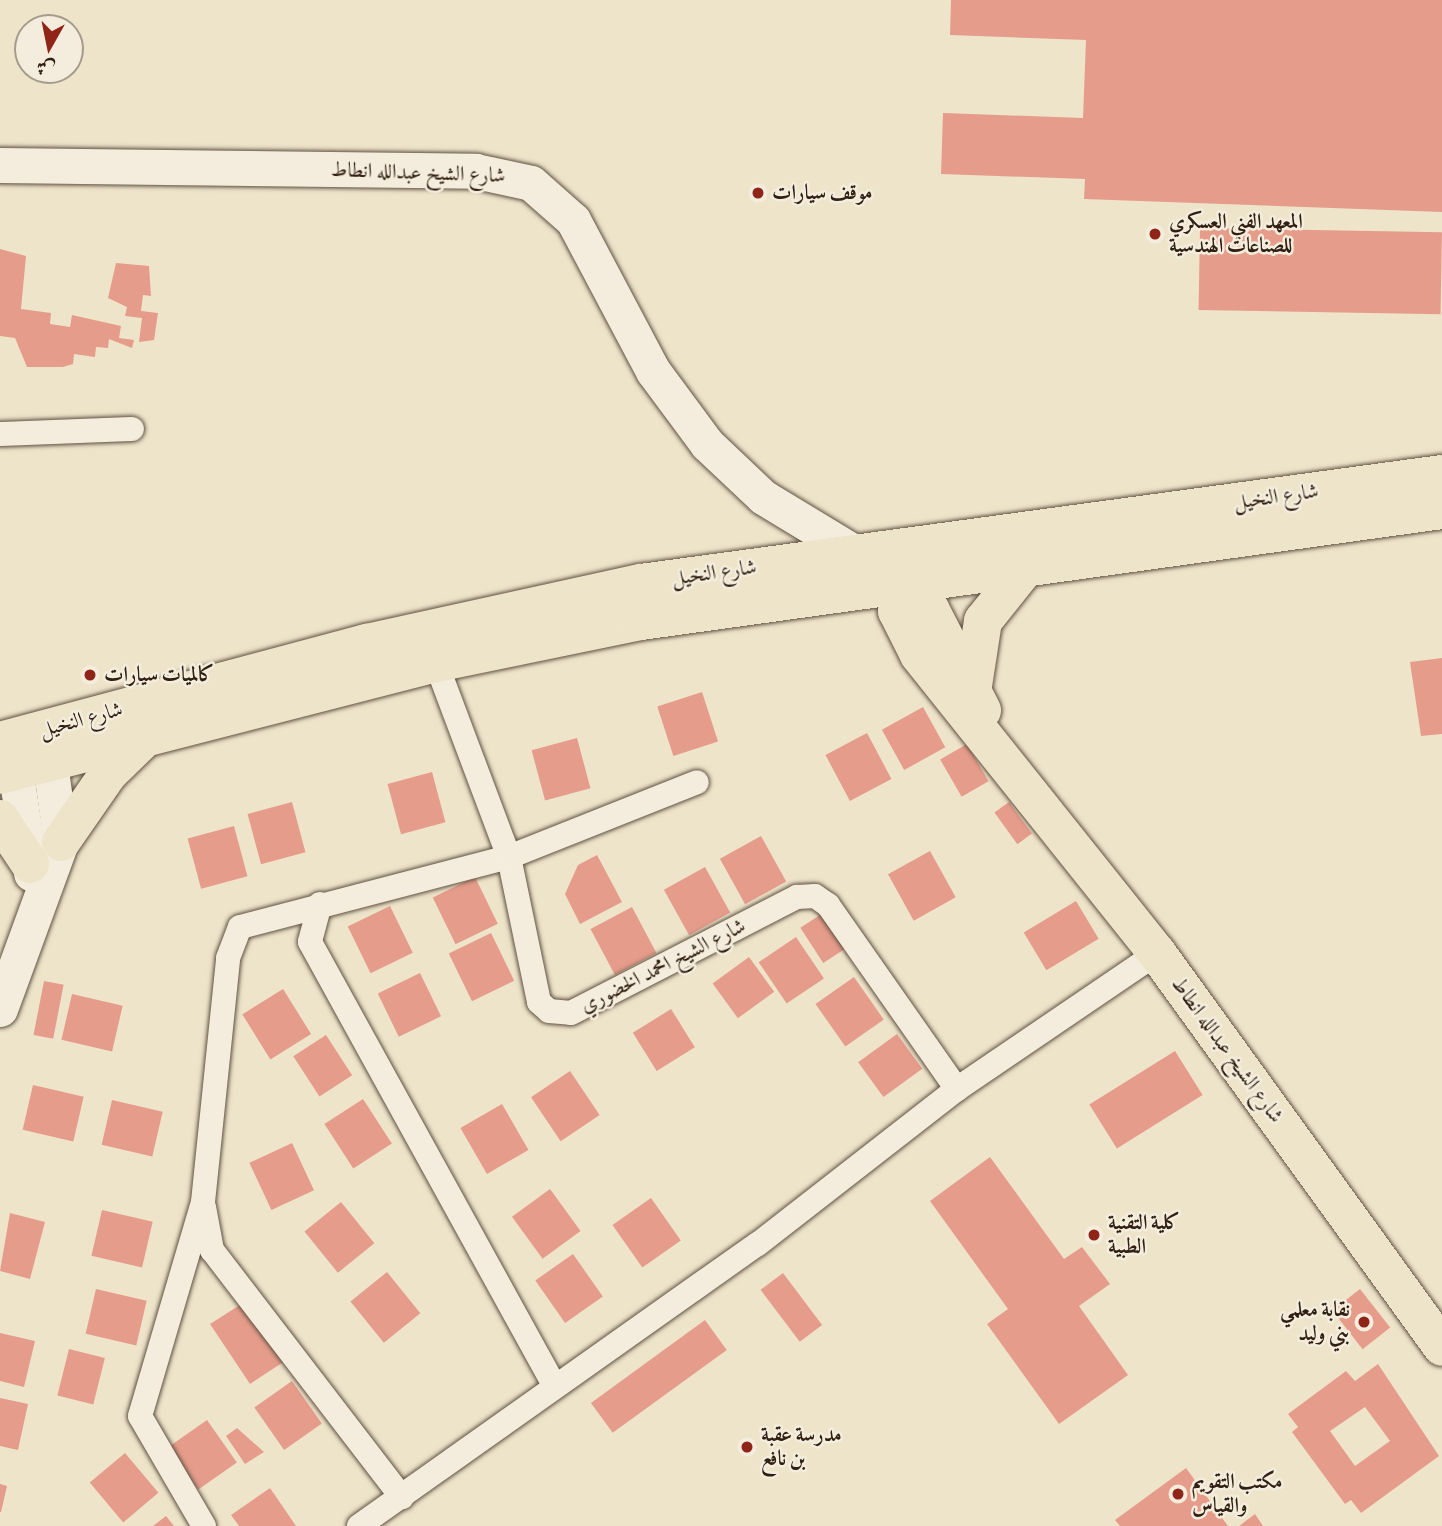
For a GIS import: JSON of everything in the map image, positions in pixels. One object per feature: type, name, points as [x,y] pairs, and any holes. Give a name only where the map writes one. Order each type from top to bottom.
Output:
[{"type":"main road","name":"شارع الشيخ عبدالله انطاط","points":[[0,165],[476,171],[531,183],[573,220],[653,371],[707,444],[762,497],[857,554],[906,564]]},
{"type":"main road","name":"شارع النخيل","points":[[21,753],[146,737],[436,663],[799,594],[906,564],[1442,474]]},
{"type":"main road","name":"شارع النخيل","points":[[906,564],[1027,566],[1442,510]]},
{"type":"main road","name":"شارع النخيل","points":[[21,753],[513,607],[857,554]]},
{"type":"main road","name":"شارع الشيخ عبدالله انطاط","points":[[906,564],[897,611],[909,641],[1157,953],[1442,1347]]},
{"type":"main road","name":"شارع الشيخ عبدالله انطاط","points":[[906,564],[1004,759]]},
{"type":"main road","points":[[972,692],[983,621],[1027,566]]},
{"type":"main road","points":[[799,594],[859,606],[909,641]]},
{"type":"main road","points":[[0,1009],[34,905],[52,877],[61,842],[108,774],[146,737]]},
{"type":"main road","points":[[21,753],[61,842]]},
{"type":"main road","points":[[21,753],[34,905]]},
{"type":"main road","points":[[0,820],[30,864]]},
{"type":"street","points":[[0,434],[132,429]]},
{"type":"street","name":"شارع الشيخ امحمد الخضوري","points":[[436,663],[509,857],[539,1002],[549,1011],[571,1013],[797,897],[815,896],[828,905],[957,1089]]},
{"type":"street","points":[[204,1526],[140,1416],[203,1202],[233,942],[240,927],[320,904],[509,857],[697,782]]},
{"type":"street","points":[[320,904],[310,942],[554,1385]]},
{"type":"street","points":[[359,1526],[402,1498],[554,1385],[758,1244],[957,1089],[1157,953]]},
{"type":"street","points":[[203,1202],[212,1250],[402,1498]]},
{"type":"building","points":[[951,0],[1442,0],[1442,212],[1084,199],[1085,179],[941,174],[943,113],[1083,118],[1086,40],[950,35]]},
{"type":"building","points":[[1200,228],[1442,232],[1441,314],[1199,310]]},
{"type":"building","points":[[0,249],[26,256],[21,309],[51,313],[50,324],[70,327],[72,315],[121,326],[119,338],[134,340],[132,348],[109,339],[108,348],[96,347],[95,357],[74,354],[73,364],[63,367],[27,367],[15,338],[0,336]]},
{"type":"building","points":[[116,263],[149,266],[151,296],[143,295],[141,311],[158,313],[154,340],[139,342],[142,318],[125,316],[127,307],[108,298]]},
{"type":"building","points":[[1442,658],[1442,734],[1421,736],[1410,662]]},
{"type":"building","points":[[702,692],[718,741],[673,756],[657,707]]},
{"type":"building","points":[[923,707],[945,747],[904,770],[882,730]]},
{"type":"building","points":[[867,733],[891,779],[850,801],[826,755]]},
{"type":"building","points":[[577,738],[590,788],[545,800],[532,750]]},
{"type":"building","points":[[967,744],[989,781],[962,797],[940,760]]},
{"type":"building","points":[[432,772],[445,822],[401,834],[388,784]]},
{"type":"building","points":[[292,802],[305,852],[261,864],[248,814]]},
{"type":"building","points":[[1009,802],[1032,834],[1017,844],[994,813]]},
{"type":"building","points":[[234,826],[247,876],[201,889],[188,838]]},
{"type":"building","points":[[761,836],[786,881],[745,904],[720,859]]},
{"type":"building","points":[[930,851],[956,897],[914,921],[888,874]]},
{"type":"building","points":[[597,855],[622,902],[580,924],[565,894],[578,865]]},
{"type":"building","points":[[705,867],[730,912],[689,935],[664,890]]},
{"type":"building","points":[[475,877],[498,924],[456,944],[433,898]]},
{"type":"building","points":[[1076,901],[1099,939],[1046,970],[1024,932]]},
{"type":"building","points":[[390,906],[413,953],[371,973],[348,927]]},
{"type":"building","points":[[632,907],[656,953],[615,975],[591,929]]},
{"type":"building","points":[[823,913],[846,948],[823,963],[800,928]]},
{"type":"building","points":[[491,933],[514,981],[472,1001],[449,954]]},
{"type":"building","points":[[796,937],[824,978],[787,1004],[759,962]]},
{"type":"building","points":[[749,957],[774,992],[738,1018],[713,983]]},
{"type":"building","points":[[420,973],[441,1016],[399,1037],[378,994]]},
{"type":"building","points":[[854,977],[884,1020],[845,1047],[815,1004]]},
{"type":"building","points":[[44,981],[64,985],[53,1039],[34,1035]]},
{"type":"building","points":[[283,989],[311,1034],[270,1059],[242,1014]]},
{"type":"building","points":[[72,994],[123,1006],[112,1051],[61,1040]]},
{"type":"building","points":[[671,1009],[695,1047],[657,1071],[633,1033]]},
{"type":"building","points":[[897,1034],[922,1069],[883,1097],[858,1062]]},
{"type":"building","points":[[326,1035],[352,1075],[319,1096],[293,1056]]},
{"type":"building","points":[[1175,1051],[1203,1095],[1117,1149],[1089,1105]]},
{"type":"building","points":[[570,1071],[600,1115],[561,1141],[531,1097]]},
{"type":"building","points":[[33,1085],[84,1097],[73,1142],[23,1130]]},
{"type":"building","points":[[363,1099],[392,1143],[353,1169],[324,1124]]},
{"type":"building","points":[[112,1100],[163,1112],[152,1157],[102,1145]]},
{"type":"building","points":[[502,1104],[528,1150],[487,1174],[460,1128]]},
{"type":"building","points":[[292,1143],[314,1190],[271,1210],[249,1163]]},
{"type":"building","points":[[990,1157],[1064,1259],[1082,1247],[1110,1284],[1079,1306],[1128,1375],[1059,1424],[987,1324],[1008,1309],[930,1201]]},
{"type":"building","points":[[550,1189],[581,1231],[543,1259],[512,1217]]},
{"type":"building","points":[[651,1198],[681,1241],[642,1268],[612,1225]]},
{"type":"building","points":[[341,1202],[374,1243],[338,1273],[304,1232]]},
{"type":"building","points":[[102,1210],[153,1222],[142,1267],[91,1256]]},
{"type":"building","points":[[10,1213],[45,1222],[30,1279],[0,1271]]},
{"type":"building","points":[[573,1254],[603,1297],[565,1323],[535,1280]]},
{"type":"building","points":[[387,1272],[420,1313],[384,1343],[350,1302]]},
{"type":"building","points":[[783,1273],[822,1325],[800,1342],[761,1290]]},
{"type":"building","points":[[96,1289],[147,1301],[136,1346],[86,1334]]},
{"type":"building","points":[[1360,1289],[1390,1328],[1363,1349],[1332,1311]]},
{"type":"building","points":[[240,1305],[252,1323],[260,1318],[288,1359],[250,1384],[210,1324]]},
{"type":"building","points":[[705,1320],[727,1350],[613,1433],[591,1403]]},
{"type":"building","points":[[0,1333],[35,1341],[24,1387],[0,1381]]},
{"type":"building","points":[[69,1349],[105,1358],[93,1405],[57,1396]]},
{"type":"building","points":[[1378,1364],[1439,1456],[1361,1513],[1351,1500],[1345,1504],[1292,1432],[1298,1427],[1288,1414],[1346,1371],[1355,1381]],"holes":[[[1365,1407],[1390,1441],[1355,1466],[1330,1431]]]},
{"type":"building","points":[[292,1381],[322,1424],[284,1450],[254,1407]]},
{"type":"building","points":[[0,1398],[28,1404],[18,1450],[0,1446]]},
{"type":"building","points":[[207,1420],[237,1463],[198,1490],[168,1447]]},
{"type":"building","points":[[237,1428],[264,1452],[245,1464],[226,1436]]},
{"type":"building","points":[[125,1453],[158,1493],[123,1522],[90,1483]]},
{"type":"building","name":"مكتب التقويم والقياس","points":[[1186,1468],[1228,1526],[1120,1526],[1115,1520]]},
{"type":"building","points":[[0,1484],[7,1486],[1,1512],[0,1512]]},
{"type":"building","points":[[270,1488],[296,1526],[239,1526],[231,1515]]},
{"type":"building","name":"مكتب التقويم والقياس","points":[[1255,1514],[1263,1526],[1239,1526]]},
{"type":"building","points":[[166,1516],[174,1526],[153,1526]]},
{"type":"place","name":"موقف سيارات","points":[[758,193]]},
{"type":"place","name":"المعهد الفني العسكري للصناعات الهندسية","points":[[1155,234]]},
{"type":"place","name":"كالميات سيارات","points":[[90,675]]},
{"type":"place","name":"كلية التقنية الطبية","points":[[1094,1235]]},
{"type":"place","name":"نقابة معلمي بني وليد","points":[[1364,1322]]},
{"type":"place","name":"مدرسة عقبة بن نافع","points":[[747,1447]]},
{"type":"place","name":"مكتب التقويم والقياس","points":[[1178,1494]]}]
